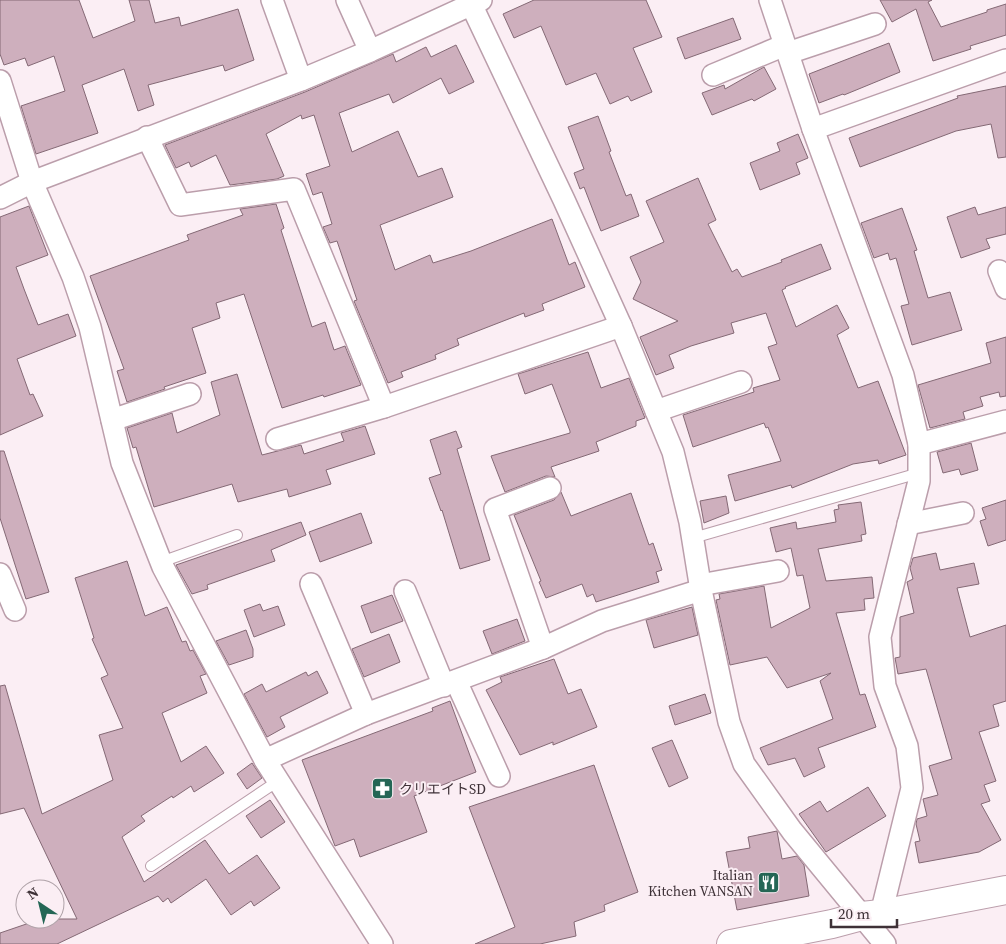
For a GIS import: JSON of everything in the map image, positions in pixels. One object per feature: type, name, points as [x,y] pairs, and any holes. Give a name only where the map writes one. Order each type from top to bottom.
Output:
[{"type":"main road","points":[[731,944],[1006,890]]},
{"type":"street","points":[[272,0],[300,80]]},
{"type":"street","points":[[347,0],[370,51]]},
{"type":"street","points":[[770,0],[814,129],[903,375],[919,444],[919,481],[880,637],[885,686],[907,746],[912,788],[872,915]]},
{"type":"street","points":[[0,198],[32,182],[300,80],[370,51],[473,1],[621,326],[673,452],[690,522],[701,588],[729,722],[744,764],[792,831],[872,915],[885,944]]},
{"type":"street","points":[[712,75],[786,49],[875,24]]},
{"type":"street","points":[[814,129],[1006,60]]},
{"type":"street","points":[[0,80],[32,182],[73,277],[87,318],[122,463],[161,562],[265,760],[382,944]]},
{"type":"street","points":[[147,137],[180,205],[294,190],[384,407]]},
{"type":"street","points":[[277,439],[384,407],[621,326]]},
{"type":"street","points":[[656,411],[741,382]]},
{"type":"street","points":[[112,420],[190,394]]},
{"type":"street","points":[[919,444],[1006,420]]},
{"type":"street","points":[[543,648],[495,509],[550,488]]},
{"type":"street","points":[[908,524],[963,513]]},
{"type":"street","points":[[265,760],[366,714],[543,648],[602,620],[701,588],[778,571]]},
{"type":"street","points":[[0,574],[14,610]]},
{"type":"street","points":[[311,584],[366,714]]},
{"type":"street","points":[[405,591],[450,683],[499,776]]},
{"type":"lane","points":[[693,538],[919,473]]},
{"type":"lane","points":[[161,562],[237,535]]},
{"type":"lane","points":[[152,866],[278,781]]},
{"type":"building","points":[[0,0],[79,0],[93,38],[135,21],[129,0],[149,0],[155,23],[179,17],[181,26],[238,9],[254,60],[225,71],[223,65],[148,85],[154,105],[138,111],[124,69],[82,85],[98,133],[36,154],[21,106],[65,91],[54,56],[28,66],[25,58],[4,65],[0,54]]},
{"type":"building","points":[[534,0],[646,0],[662,37],[633,48],[652,92],[631,101],[628,96],[610,104],[596,73],[566,85],[541,26],[514,38],[503,14]]},
{"type":"building","points":[[880,0],[932,0],[928,2],[941,27],[1006,4],[1006,35],[970,46],[971,49],[933,61],[916,9],[892,22]]},
{"type":"building","points":[[733,18],[741,39],[685,59],[677,38]]},
{"type":"building","points":[[889,43],[900,72],[819,103],[809,74]]},
{"type":"building","points":[[456,45],[474,82],[449,94],[441,78],[393,103],[389,94],[339,113],[352,152],[398,131],[418,177],[442,168],[453,197],[380,225],[395,270],[430,255],[433,263],[471,251],[552,219],[569,265],[575,262],[585,287],[542,304],[544,310],[525,317],[524,313],[457,339],[459,345],[435,355],[436,359],[401,372],[403,377],[388,383],[354,301],[357,300],[337,241],[330,243],[323,227],[332,224],[322,192],[313,195],[306,174],[330,166],[314,115],[302,119],[301,115],[266,134],[284,176],[277,179],[230,185],[216,155],[191,167],[189,162],[176,168],[165,145],[305,92],[393,54],[396,62],[426,47],[431,57]]},
{"type":"building","points":[[764,67],[776,89],[754,101],[752,99],[712,115],[702,93],[724,85],[725,89]]},
{"type":"building","points":[[1006,86],[1006,157],[998,158],[991,124],[956,131],[860,167],[849,138],[958,98],[957,96]]},
{"type":"building","points":[[598,116],[611,151],[609,152],[626,196],[631,194],[639,216],[601,231],[584,187],[580,189],[574,173],[584,169],[568,127]]},
{"type":"building","points":[[798,134],[808,158],[796,163],[800,174],[760,190],[750,163],[780,151],[777,143]]},
{"type":"building","points":[[698,178],[716,220],[708,224],[732,272],[737,269],[742,277],[782,262],[781,260],[821,244],[831,269],[785,287],[782,290],[796,327],[837,305],[849,328],[837,335],[858,388],[878,381],[906,455],[879,464],[878,460],[853,464],[792,488],[791,485],[735,501],[728,475],[781,461],[768,427],[766,428],[764,423],[693,447],[683,415],[754,392],[753,388],[780,380],[768,347],[777,344],[766,313],[731,323],[734,333],[669,355],[674,368],[656,375],[640,337],[678,321],[633,299],[641,282],[630,257],[664,242],[646,201]]},
{"type":"building","points":[[276,204],[284,228],[281,230],[312,327],[325,322],[334,350],[345,346],[361,385],[282,408],[244,294],[216,303],[220,318],[192,328],[206,373],[127,402],[117,371],[124,369],[90,276],[189,240],[187,235],[243,215],[240,209]]},
{"type":"building","points":[[29,206],[48,255],[16,267],[38,325],[68,314],[76,336],[17,359],[30,395],[33,394],[43,416],[0,435],[0,217]]},
{"type":"building","points":[[975,207],[978,215],[1006,207],[1006,234],[986,239],[990,248],[961,258],[947,217]]},
{"type":"building","points":[[902,208],[917,250],[914,251],[928,298],[950,292],[962,330],[912,345],[901,306],[909,304],[896,258],[890,260],[888,253],[874,258],[861,223]]},
{"type":"building","points":[[1006,337],[1006,396],[1000,397],[999,392],[980,397],[983,406],[963,412],[965,419],[930,428],[918,385],[991,363],[986,343]]},
{"type":"building","points":[[588,352],[601,388],[629,378],[645,418],[636,421],[636,426],[596,442],[599,451],[551,467],[555,477],[546,476],[505,492],[491,456],[570,433],[552,384],[525,394],[518,374]]},
{"type":"building","points":[[237,374],[262,455],[301,445],[304,454],[344,441],[341,433],[365,426],[375,454],[326,470],[331,484],[289,497],[287,489],[238,502],[232,484],[154,507],[136,447],[133,448],[127,428],[172,413],[177,433],[220,415],[211,382]]},
{"type":"building","points":[[456,431],[462,447],[457,449],[490,560],[460,569],[442,510],[429,478],[441,474],[430,440]]},
{"type":"building","points":[[971,443],[978,470],[961,475],[959,469],[943,473],[937,452]]},
{"type":"building","points":[[0,451],[4,451],[49,592],[26,599],[0,518]]},
{"type":"building","points":[[561,492],[571,516],[631,493],[649,545],[653,543],[662,570],[656,572],[659,582],[596,602],[593,594],[587,597],[582,584],[546,598],[514,515],[554,500]]},
{"type":"building","points":[[726,496],[729,513],[704,523],[700,501]]},
{"type":"building","points":[[1006,500],[1006,540],[988,546],[980,521],[986,519],[982,508]]},
{"type":"building","points":[[861,502],[866,534],[861,535],[862,541],[818,549],[826,581],[872,577],[874,598],[864,599],[865,610],[836,613],[860,695],[865,694],[876,727],[818,748],[825,767],[804,777],[795,758],[768,765],[760,748],[833,719],[820,681],[831,673],[787,688],[767,657],[730,665],[716,600],[720,599],[719,594],[764,586],[771,628],[810,608],[803,575],[797,576],[791,548],[776,552],[770,528],[796,522],[797,529],[836,522],[834,510],[839,509],[838,505]]},
{"type":"building","points":[[361,513],[372,543],[320,562],[309,532]]},
{"type":"building","points":[[301,522],[306,535],[271,550],[275,561],[207,585],[208,589],[192,594],[176,565]]},
{"type":"building","points":[[936,553],[940,570],[974,563],[979,584],[957,588],[970,637],[1006,625],[1006,701],[993,705],[999,726],[979,732],[996,781],[984,785],[990,801],[981,804],[1001,840],[979,852],[919,863],[915,842],[920,841],[916,824],[917,819],[927,816],[923,799],[938,795],[929,766],[952,759],[926,669],[898,674],[895,658],[900,657],[900,617],[914,613],[907,582],[913,579],[910,568],[913,558]]},
{"type":"building","points":[[127,561],[145,616],[167,607],[182,642],[186,641],[190,651],[193,650],[206,674],[200,676],[207,693],[162,713],[181,762],[206,746],[224,773],[194,792],[191,786],[173,798],[172,796],[141,816],[145,821],[122,837],[144,882],[205,840],[229,874],[257,855],[280,888],[254,906],[251,901],[231,915],[206,879],[171,903],[168,898],[163,902],[158,896],[57,944],[0,944],[0,933],[15,928],[65,929],[65,919],[77,919],[65,894],[65,879],[58,879],[24,808],[0,814],[0,686],[5,685],[42,814],[113,780],[99,735],[123,728],[101,678],[108,675],[92,639],[94,638],[75,578]]},
{"type":"building","points":[[392,595],[403,621],[371,633],[361,606]]},
{"type":"building","points":[[260,604],[263,611],[278,606],[285,625],[254,637],[244,610]]},
{"type":"building","points":[[692,607],[698,635],[654,648],[646,620]]},
{"type":"building","points":[[517,619],[525,641],[492,654],[483,631]]},
{"type":"building","points":[[246,630],[253,649],[253,657],[229,665],[216,641]]},
{"type":"building","points":[[389,634],[400,662],[364,677],[352,649]]},
{"type":"building","points":[[554,659],[568,694],[581,689],[597,727],[553,745],[553,742],[520,755],[486,690],[502,682],[500,677]]},
{"type":"building","points":[[317,671],[328,693],[280,717],[285,727],[267,737],[244,694],[262,684],[266,692],[306,672],[308,676]]},
{"type":"building","points":[[705,694],[711,713],[675,725],[669,706]]},
{"type":"building","name":"クリエイトSD","points":[[450,701],[476,772],[414,796],[427,832],[360,857],[354,839],[335,846],[302,760],[433,711],[432,708]]},
{"type":"building","points":[[672,740],[688,778],[669,787],[652,748]]},
{"type":"building","points":[[252,763],[262,778],[247,789],[237,774]]},
{"type":"building","points":[[594,765],[638,892],[604,905],[605,911],[574,922],[576,936],[540,944],[475,944],[515,927],[469,807]]},
{"type":"building","points":[[868,787],[886,816],[826,852],[799,814],[820,801],[827,812]]},
{"type":"building","points":[[270,800],[285,822],[261,838],[246,816]]},
{"type":"building","name":"Italian Kitchen VANSAN","points":[[777,831],[782,859],[797,856],[804,865],[809,896],[737,910],[726,852],[750,848],[748,837]]},
{"type":"place","name":"クリエイトSD","points":[[383,789]]},
{"type":"place","name":"Italian Kitchen VANSAN","points":[[769,883]]}]
